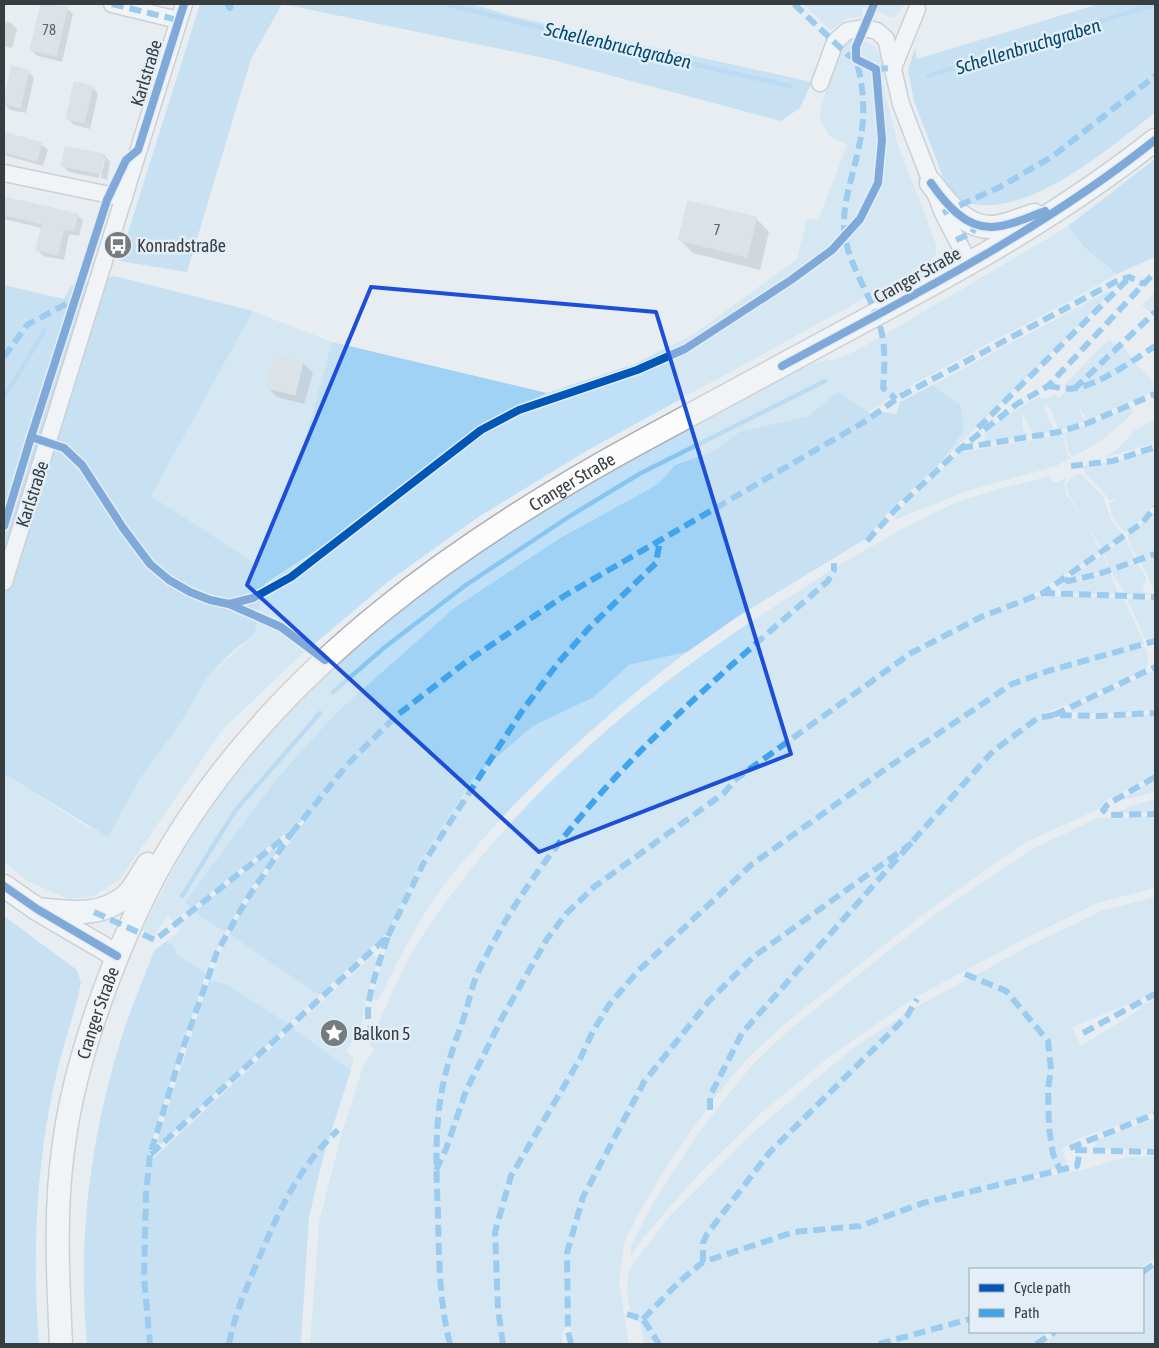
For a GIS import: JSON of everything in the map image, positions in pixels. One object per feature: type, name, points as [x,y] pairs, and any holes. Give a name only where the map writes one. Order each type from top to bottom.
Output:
[{"type":"main road","name":"Cranger Straße","points":[[61,1344],[56,1228],[64,1142],[83,1051],[117,956],[156,873],[175,839],[221,774],[262,723],[325,660],[370,620],[417,583],[490,531],[637,443],[970,265],[1124,165],[1155,140]]},
{"type":"main road","name":"Cranger Straße","points":[[931,184],[945,202],[959,215],[992,227],[1064,205]]},
{"type":"main road","name":"Cranger Straße","points":[[37,909],[83,914],[109,906],[127,895],[186,804],[236,739],[262,723]]},
{"type":"main road","points":[[4,886],[37,909],[117,956]]},
{"type":"street","points":[[112,4],[178,20]]},
{"type":"street","name":"Karlstraße","points":[[4,582],[184,4]]},
{"type":"street","points":[[893,68],[917,9]]},
{"type":"street","name":"Cranger Straße","points":[[820,83],[835,42],[847,31],[864,28],[877,31],[886,39],[901,104],[931,184],[970,265]]},
{"type":"street","points":[[4,173],[124,198]]},
{"type":"highlighted area","points":[[371,287],[656,312],[791,754],[539,852],[247,585]]},
{"type":"shaded area","points":[[200,4],[282,4],[251,59],[187,272],[119,261]]},
{"type":"shaded area","points":[[282,4],[472,4],[515,17],[812,82],[800,108],[781,121],[549,59]]},
{"type":"shaded area","points":[[803,4],[905,4],[894,18],[863,7],[862,17],[847,18],[831,30]]},
{"type":"shaded area","points":[[1099,4],[1155,4],[1155,113],[1074,173],[1027,197],[1004,204],[981,205],[970,204],[951,198],[914,101],[908,70],[915,48],[917,59]]},
{"type":"shaded area","points":[[848,40],[863,40],[875,47],[882,60],[884,89],[898,145],[936,244],[936,255],[927,264],[588,450],[480,516],[389,581],[300,656],[223,729],[120,879],[94,896],[69,899],[29,882],[4,862],[4,774],[91,829],[139,780],[181,722],[208,676],[254,635],[265,585],[356,524],[479,427],[547,393],[635,364],[694,334],[797,259],[807,218],[818,220],[847,145],[829,136],[819,117],[836,48]]},
{"type":"shaded area","points":[[1155,159],[1155,257],[1117,274],[1085,248],[1068,226]]},
{"type":"shaded area","points":[[1068,226],[1085,248],[1117,274],[898,393],[868,412],[838,393],[808,416],[739,432],[714,451],[675,465],[658,484],[560,538],[454,608],[336,713],[185,902],[191,908],[173,921],[167,916],[154,936],[142,930],[184,849],[220,792],[297,700],[409,599],[540,510],[747,395],[814,363],[835,359],[855,351]]},
{"type":"shaded area","points":[[114,276],[253,311],[151,496],[256,564],[298,465],[332,342],[547,393],[479,427],[356,524],[265,584],[254,635],[234,650],[208,676],[181,722],[139,780],[108,837],[4,774],[4,285],[64,299],[71,286]]},
{"type":"shaded area","points":[[1108,291],[1110,294],[943,460],[964,431],[961,406],[933,385]]},
{"type":"shaded area","points":[[1155,291],[1155,315],[1142,306]]},
{"type":"shaded area","points":[[253,311],[332,342],[298,465],[256,564],[150,496]]},
{"type":"shaded area","points":[[1108,340],[1125,348],[1131,359],[1153,381],[1155,391],[1087,420],[1074,399],[1085,421],[1058,430],[1052,412],[1045,404],[1045,411],[1055,431],[1034,436],[1022,414],[1023,429],[1029,436],[985,443],[984,433],[1009,414],[1038,397],[1045,399],[1055,395],[1059,398],[1069,390],[1064,385]]},
{"type":"shaded area","points":[[933,385],[961,406],[964,431],[943,460],[890,510],[867,538],[737,617],[687,652],[629,665],[594,697],[533,726],[475,776],[420,861],[387,933],[319,995],[229,934],[250,898],[310,814],[191,908],[185,902],[275,781],[336,713],[454,608],[560,538],[658,484],[675,465],[714,451],[739,432],[808,416],[838,392],[868,412],[873,418],[883,412],[896,414],[900,402]]},
{"type":"shaded area","points":[[1132,406],[1132,414],[1104,438],[1073,456],[1068,452],[1067,443],[1062,434]]},
{"type":"shaded area","points":[[1155,419],[1155,443],[1104,458],[1119,448],[1135,430]]},
{"type":"shaded area","points":[[1060,435],[1064,440],[1067,455],[1071,458],[1056,466],[970,490],[894,520],[899,511],[927,483],[962,452]]},
{"type":"shaded area","points":[[1155,449],[1155,504],[1134,526],[1124,532],[1112,515],[1109,503],[1118,499],[1109,500],[1087,475],[1082,466],[1114,462]]},
{"type":"shaded area","points":[[1080,473],[1103,496],[1111,520],[1121,533],[1121,536],[1103,551],[1069,495],[1066,486],[1070,478]]},
{"type":"shaded area","points":[[1050,476],[1053,483],[1067,478],[1064,483],[1067,495],[1083,518],[1101,552],[1034,594],[1035,596],[1119,598],[1125,601],[1144,644],[1135,647],[1145,647],[1148,655],[1147,668],[1067,706],[1065,705],[1044,713],[1045,719],[1098,719],[1155,714],[1155,774],[1105,801],[1097,810],[1026,842],[929,910],[787,1022],[746,1060],[716,1096],[668,1164],[637,1216],[624,1243],[619,1281],[629,1344],[574,1344],[571,1327],[565,1327],[562,1335],[563,1344],[310,1344],[319,1222],[342,1132],[364,1064],[375,1049],[369,1045],[413,950],[458,886],[498,837],[541,791],[635,707],[685,668],[789,597],[863,551],[940,510],[980,495]]},
{"type":"shaded area","points":[[1155,512],[1155,595],[1148,576],[1139,561],[1148,557],[1139,560],[1128,540],[1128,535]]},
{"type":"shaded area","points":[[1125,538],[1136,561],[1111,570],[1104,554]]},
{"type":"shaded area","points":[[1103,555],[1110,570],[1070,579],[1070,578]]},
{"type":"shaded area","points":[[1137,562],[1146,578],[1142,590],[1151,595],[1125,594],[1111,571]]},
{"type":"shaded area","points":[[1110,572],[1118,594],[1072,593],[1059,589],[1064,582]]},
{"type":"shaded area","points":[[1127,599],[1155,600],[1155,640],[1146,640]]},
{"type":"shaded area","points":[[687,652],[589,733],[542,776],[498,822],[437,895],[413,934],[378,1001],[372,999],[389,938],[387,933],[420,861],[475,776],[533,726],[594,697],[629,665]]},
{"type":"shaded area","points":[[1155,670],[1155,710],[1099,714],[1071,712],[1074,707]]},
{"type":"shaded area","points":[[1155,779],[1155,792],[1118,801]]},
{"type":"shaded area","points":[[1155,799],[1155,812],[1113,813],[1127,809],[1127,807]]},
{"type":"shaded area","points":[[1155,815],[1155,888],[1097,903],[1024,939],[914,998],[829,1057],[759,1115],[697,1176],[644,1237],[631,1256],[631,1246],[653,1203],[699,1132],[752,1065],[791,1028],[934,915],[1032,849],[1100,817],[1117,819]]},
{"type":"shaded area","points":[[274,848],[277,852],[247,894],[225,932],[194,912]]},
{"type":"shaded area","points":[[1155,897],[1155,991],[1134,1002],[1072,1027],[1081,1046],[1140,1009],[1140,1006],[1155,999],[1155,1112],[1077,1139],[1062,1149],[1067,1165],[1030,1177],[1030,1179],[1082,1170],[1127,1157],[1155,1156],[1155,1258],[1140,1268],[969,1268],[969,1333],[1046,1333],[1030,1344],[644,1344],[640,1322],[632,1319],[627,1293],[628,1274],[633,1263],[670,1216],[750,1135],[854,1047],[918,1006],[1029,946],[1101,911]]},
{"type":"shaded area","points":[[194,912],[225,932],[206,973],[177,955],[172,944],[165,942],[180,930],[177,926]]},
{"type":"shaded area","points":[[4,916],[77,970],[81,983],[51,1102],[40,1170],[36,1240],[39,1344],[4,1344]]},
{"type":"shaded area","points":[[229,934],[319,995],[289,1024],[226,984],[209,980]]},
{"type":"shaded area","points":[[165,942],[172,944],[177,955],[206,973],[156,1127],[146,1165],[293,1028],[351,1070],[324,1154],[309,1217],[301,1344],[87,1344],[84,1305],[86,1226],[89,1187],[102,1109],[127,1023],[154,951]]},
{"type":"shaded area","points":[[373,955],[378,958],[366,1000],[358,1040],[355,1038],[346,1051],[354,1060],[351,1070],[293,1028]]},
{"type":"shaded area","points":[[209,980],[226,984],[289,1024],[161,1144],[157,1142]]},
{"type":"shaded area","points":[[1155,1118],[1155,1149],[1096,1149],[1095,1143],[1099,1139]]},
{"type":"shaded area","points":[[1155,1268],[1155,1344],[1042,1344],[1059,1333],[1144,1333],[1144,1275]]},
{"type":"building","points":[[41,4],[68,7],[56,56],[30,50]]},
{"type":"building","points":[[11,66],[29,70],[20,108],[4,104]]},
{"type":"building","points":[[74,82],[93,86],[84,123],[66,119]]},
{"type":"building","points":[[4,132],[42,143],[37,161],[4,152]]},
{"type":"building","points":[[65,147],[104,154],[101,174],[61,166]]},
{"type":"building","points":[[4,197],[78,214],[74,231],[64,229],[58,255],[36,250],[42,224],[4,215]]},
{"type":"building","points":[[688,201],[757,217],[747,257],[678,240]]},
{"type":"building","points":[[275,354],[303,362],[295,395],[266,388]]},
{"type":"waterway","name":"Schellenbruchgraben","points":[[446,4],[613,46],[790,86]]},
{"type":"waterway","name":"Schellenbruchgraben","points":[[928,76],[1143,8],[1155,6]]},
{"type":"waterway","name":"Schellenbruchgraben","points":[[4,397],[45,330]]},
{"type":"waterway","points":[[333,692],[385,647],[466,585],[570,516],[641,473],[825,381]]},
{"type":"waterway","points":[[182,896],[235,811],[320,713]]},
{"type":"marked path","points":[[112,4],[178,20]]},
{"type":"marked path","points":[[227,4],[230,8],[231,4]]},
{"type":"marked path","points":[[794,4],[848,55],[856,59],[861,81],[863,124],[847,196],[844,228],[848,251],[873,306],[882,334],[884,352],[883,388],[896,399]]},
{"type":"marked path","points":[[876,69],[893,68]]},
{"type":"marked path","points":[[943,213],[1002,186],[1053,156],[1155,76]]},
{"type":"marked path","points":[[956,240],[972,233],[977,224]]},
{"type":"marked path","points":[[867,541],[896,509],[961,448],[1017,404],[1048,386],[1155,272]]},
{"type":"marked path","points":[[291,834],[347,765],[396,716],[466,662],[564,596],[864,422],[901,396],[1117,281],[1129,277],[1144,284]]},
{"type":"marked path","points":[[978,428],[1129,278]]},
{"type":"marked path","points":[[4,357],[27,325],[68,303],[73,304]]},
{"type":"marked path","points":[[1074,389],[1155,312]]},
{"type":"marked path","points":[[1048,386],[1069,389],[1085,386],[1117,371],[1155,346]]},
{"type":"marked path","points":[[961,448],[1059,432],[1088,423],[1155,394]]},
{"type":"marked path","points":[[1071,466],[1113,461],[1155,447]]},
{"type":"marked path","points":[[436,1170],[446,1149],[466,1091],[503,1016],[547,939],[566,914],[594,887],[724,793],[736,779],[911,653],[981,617],[1043,593],[1142,523],[1155,507]]},
{"type":"marked path","points":[[388,936],[423,864],[522,711],[558,663],[589,628],[656,563],[660,540]]},
{"type":"marked path","points":[[1065,579],[1068,581],[1099,574],[1155,554]]},
{"type":"marked path","points":[[450,1344],[446,1328],[440,1279],[437,1127],[441,1093],[447,1068],[480,968],[512,910],[549,856],[590,806],[634,758],[681,712],[729,667],[828,581],[834,570],[834,563]]},
{"type":"marked path","points":[[1043,593],[1155,597]]},
{"type":"marked path","points":[[503,1344],[498,1309],[495,1232],[511,1176],[580,1059],[593,1031],[609,1005],[638,971],[751,865],[884,770],[1012,684],[1048,671],[1155,641]]},
{"type":"marked path","points":[[1054,715],[1155,667]]},
{"type":"marked path","points":[[710,1110],[710,1096],[742,1033],[993,751],[1038,718],[1054,715],[1098,716],[1155,713]]},
{"type":"marked path","points":[[1155,777],[1108,804],[1103,810],[1109,815],[1155,814]]},
{"type":"marked path","points":[[94,912],[155,940],[291,834],[247,899],[217,952],[182,1051],[150,1155],[388,936],[370,996],[368,1019],[371,1027]]},
{"type":"marked path","points":[[571,1344],[568,1331],[567,1253],[583,1197],[644,1082],[709,1001],[753,957],[912,843]]},
{"type":"marked path","points":[[965,974],[1006,991],[1048,1041],[1051,1070],[1048,1088],[1049,1128],[1053,1154],[1060,1170]]},
{"type":"marked path","points":[[1083,1033],[1155,994]]},
{"type":"marked path","points":[[703,1262],[703,1243],[707,1234],[769,1153],[907,1016],[917,999]]},
{"type":"marked path","points":[[1070,1148],[1155,1114]]},
{"type":"marked path","points":[[229,1344],[244,1294],[281,1210],[311,1160],[338,1130]]},
{"type":"marked path","points":[[1075,1150],[1155,1152]]},
{"type":"marked path","points":[[643,1319],[680,1281],[703,1262],[794,1232],[860,1226],[923,1203],[1077,1166],[1080,1151]]},
{"type":"marked path","points":[[150,1155],[146,1194],[144,1277],[150,1344]]},
{"type":"marked path","points":[[1144,1271],[1155,1263]]},
{"type":"marked path","points":[[627,1314],[643,1319],[659,1344]]},
{"type":"marked path","points":[[879,1344],[969,1319]]},
{"type":"marked path","points":[[1036,1344],[1053,1333]]},
{"type":"cycle path","points":[[31,437],[107,200],[126,160],[138,150],[184,4]]},
{"type":"cycle path","points":[[4,526],[31,437],[64,448],[82,465],[123,528],[150,564],[169,580],[190,592],[210,600],[229,604],[253,598],[291,577],[481,430],[519,410],[637,370],[685,349],[791,280],[832,250],[860,219],[878,183],[882,140],[876,69],[856,59],[856,47],[874,4]]},
{"type":"cycle path","points":[[782,366],[926,288],[1021,233],[1067,204],[1155,140]]},
{"type":"cycle path","points":[[931,183],[957,213],[965,219],[982,226],[1006,225],[1045,211]]},
{"type":"cycle path","points":[[229,604],[281,627],[325,660]]},
{"type":"cycle path","points":[[4,886],[37,909],[117,956]]},
{"type":"place","name":"Konradstraße","points":[[118,245]]},
{"type":"place","name":"Balkon 5","points":[[334,1033]]}]
